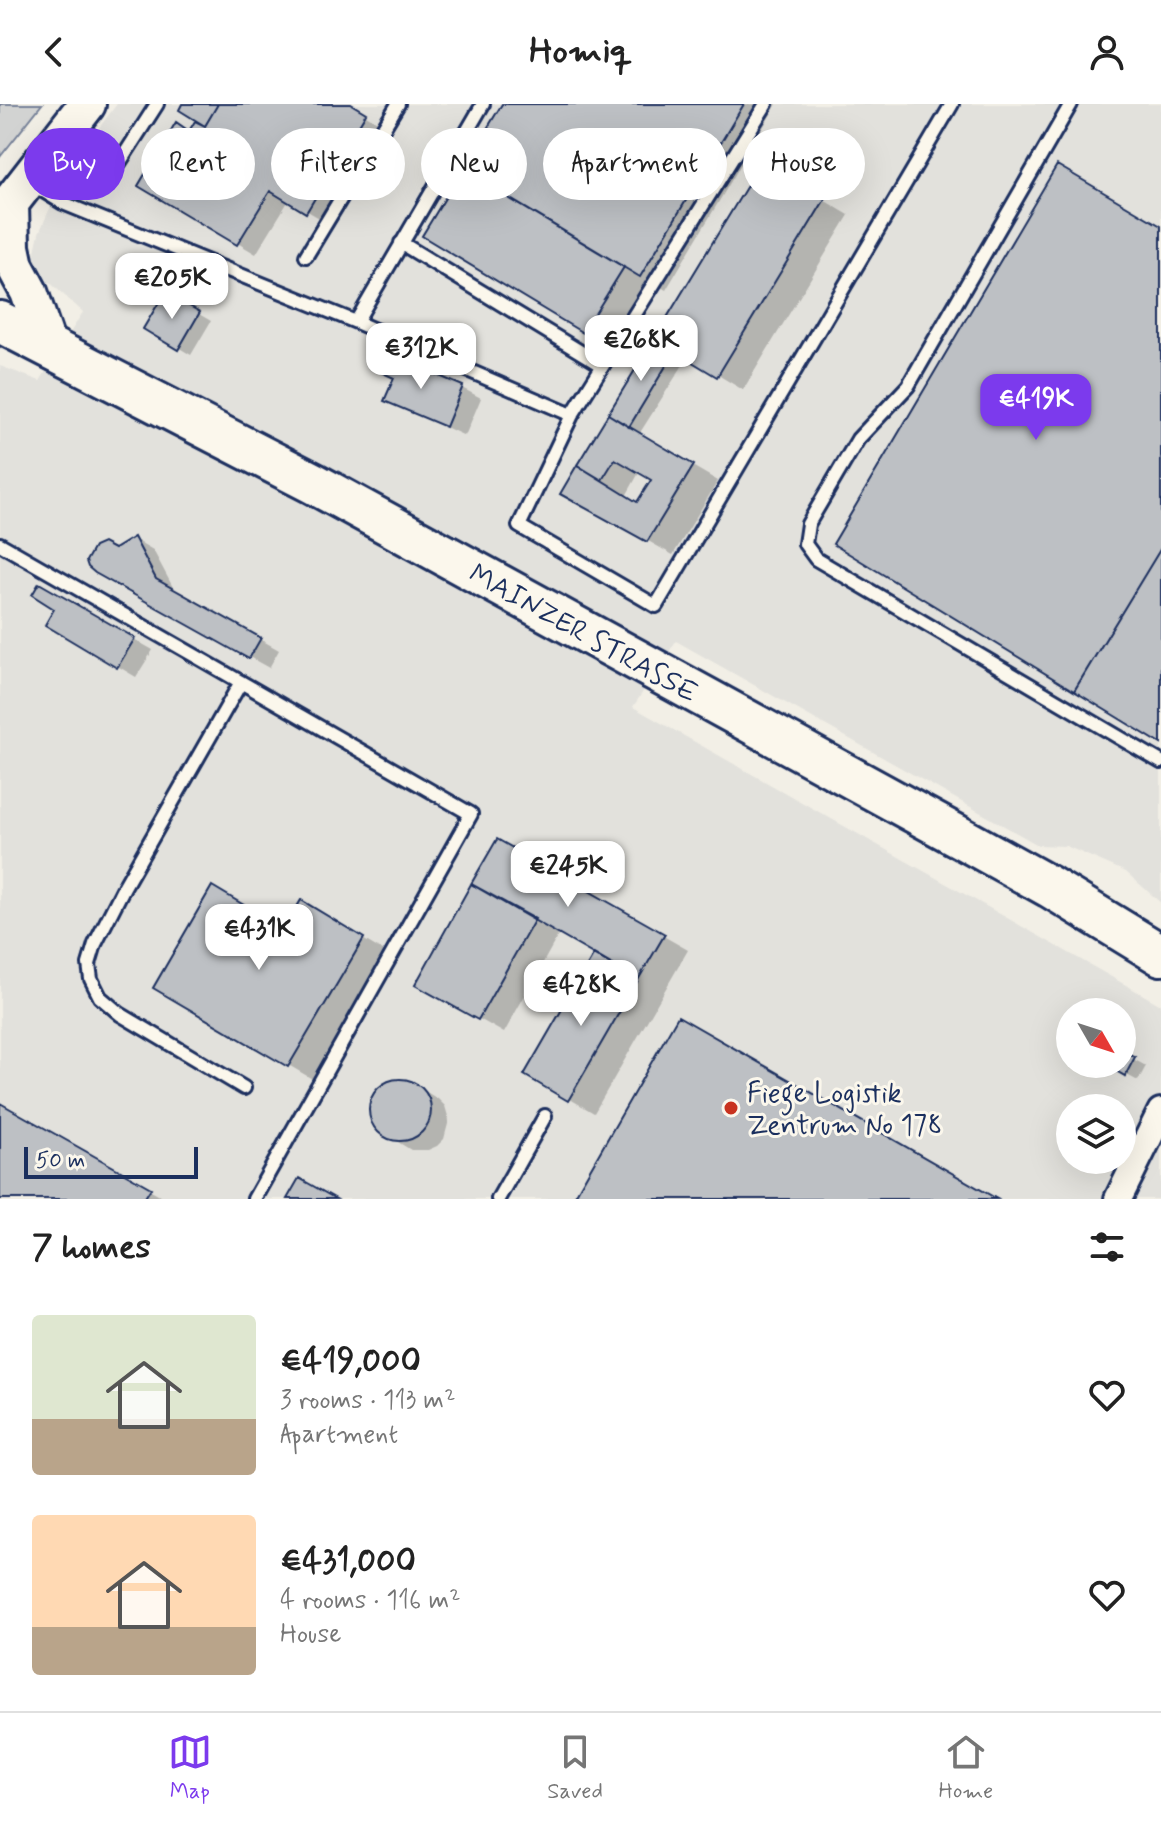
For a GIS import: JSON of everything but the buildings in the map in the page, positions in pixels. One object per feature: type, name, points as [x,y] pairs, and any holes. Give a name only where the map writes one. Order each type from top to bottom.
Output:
[{"type":"main road","name":"MAINZER STRASSE","points":[[0,322],[313,483],[996,857],[1161,955]]},
{"type":"street","points":[[48,347],[29,292],[15,266],[11,247],[12,200],[87,104]]},
{"type":"street","points":[[1122,1198],[1161,1112]]},
{"type":"lane","points":[[125,154],[157,104]]},
{"type":"lane","points":[[306,256],[398,104]]},
{"type":"lane","points":[[356,322],[483,104]]},
{"type":"lane","points":[[766,104],[572,415],[519,526],[656,606],[952,104]]},
{"type":"lane","points":[[1071,104],[908,386],[858,439],[808,524],[805,544],[816,559],[1161,762]]},
{"type":"lane","points":[[12,200],[63,203],[356,322],[572,415]]},
{"type":"lane","points":[[401,243],[602,365]]},
{"type":"lane","points":[[0,544],[471,814],[254,1199]]},
{"type":"lane","points":[[241,682],[124,887],[95,944],[89,964],[91,979],[100,997],[120,1014],[244,1088]]},
{"type":"lane","points":[[498,1199],[545,1116]]},
{"type":"shaded area","points":[[0,104],[42,104],[0,157]]},
{"type":"shaded area","points":[[117,104],[1161,104],[1161,903],[1126,872],[1066,846],[1038,845],[676,641],[633,707],[1161,1005],[1161,1199],[0,1199],[0,366],[40,381],[83,312],[38,271],[34,256],[39,233],[54,200],[125,200],[125,128],[99,128]]},
{"type":"place","name":"Fiege Logistik Zentrum No 178","points":[[731,1108]]}]
